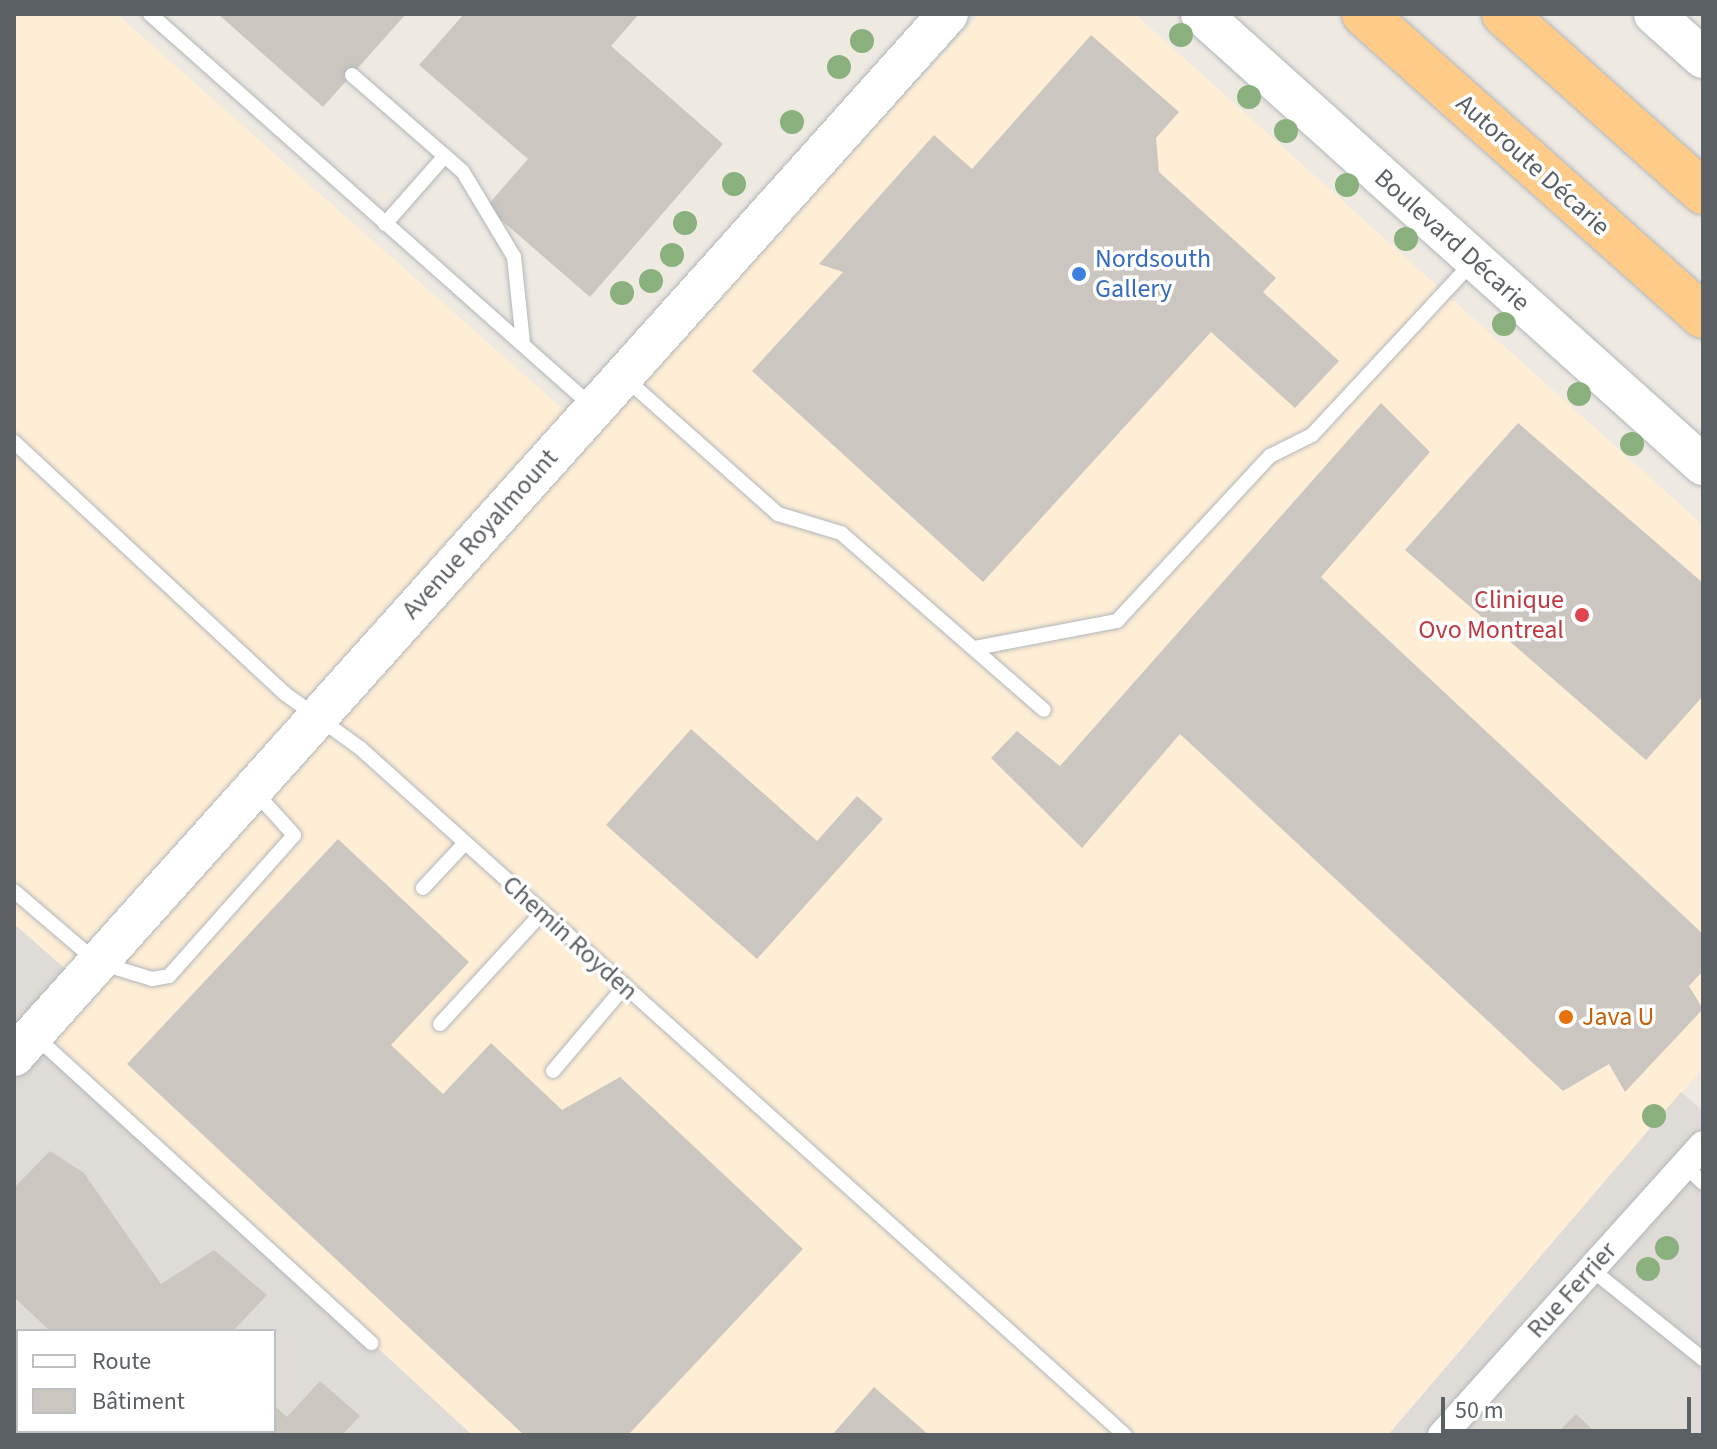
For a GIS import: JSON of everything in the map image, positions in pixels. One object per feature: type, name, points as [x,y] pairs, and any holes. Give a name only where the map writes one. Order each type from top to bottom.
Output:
[{"type":"highway","name":"Autoroute Décarie","points":[[1364,14],[1689,304],[1703,324]]},
{"type":"highway","points":[[1504,14],[1701,189]]},
{"type":"street","name":"Avenue Royalmount","points":[[24,1045],[948,14]]},
{"type":"street","name":"Boulevard Décarie","points":[[1201,14],[1703,465]]},
{"type":"street","points":[[1654,14],[1703,58]]},
{"type":"street","name":"Rue Ferrier","points":[[1442,1435],[1591,1269],[1697,1165]]},
{"type":"lane","points":[[150,14],[594,408]]},
{"type":"lane","points":[[352,75],[445,156],[514,257],[523,343]]},
{"type":"lane","points":[[385,224],[445,156]]},
{"type":"lane","points":[[975,648],[1117,621],[1270,456],[1312,435],[1475,260]]},
{"type":"lane","points":[[623,376],[778,514],[841,533],[1044,710]]},
{"type":"lane","name":"Chemin Royden","points":[[14,442],[317,717],[465,843],[1125,1435]]},
{"type":"lane","points":[[14,891],[97,962],[152,979],[169,976],[294,835],[252,789]]},
{"type":"lane","points":[[423,888],[465,843]]},
{"type":"lane","points":[[440,1024],[542,913]]},
{"type":"lane","points":[[553,1071],[624,987]]},
{"type":"lane","points":[[24,1045],[371,1343]]},
{"type":"lane","points":[[1591,1269],[1703,1359]]},
{"type":"shaded area","points":[[14,14],[117,14],[591,434],[980,14],[1135,14],[1703,525],[1703,1068],[1388,1435],[472,1435],[25,1023],[70,973],[14,924]]},
{"type":"shaded area","points":[[14,924],[70,973],[25,1023],[472,1435],[14,1435]]},
{"type":"shaded area","points":[[1681,1092],[1703,1111],[1703,1435],[1388,1435]]},
{"type":"building","points":[[218,14],[406,14],[323,107]]},
{"type":"building","points":[[464,14],[639,14],[611,46],[723,144],[590,297],[486,207],[528,159],[419,65]]},
{"type":"building","points":[[1091,35],[1179,112],[1156,138],[1159,172],[1276,278],[1263,292],[1339,361],[1295,408],[1211,332],[983,582],[752,371],[843,272],[819,264],[934,135],[972,169]]},
{"type":"building","points":[[1381,403],[1430,452],[1321,577],[1703,934],[1703,971],[1689,986],[1703,1009],[1625,1092],[1609,1064],[1563,1091],[1180,734],[1082,848],[991,758],[1017,731],[1060,766]]},
{"type":"building","points":[[1518,423],[1703,583],[1703,696],[1646,760],[1405,550]]},
{"type":"building","points":[[691,729],[817,841],[857,796],[883,819],[757,959],[606,825]]},
{"type":"building","points":[[338,839],[469,962],[391,1045],[443,1094],[491,1043],[562,1110],[620,1077],[803,1249],[628,1435],[524,1435],[127,1064]]},
{"type":"building","points":[[50,1151],[84,1173],[161,1284],[214,1250],[267,1295],[235,1329],[48,1329],[14,1297],[14,1188]]},
{"type":"building","points":[[320,1381],[360,1416],[342,1435],[248,1433],[276,1433],[276,1407],[287,1417]]},
{"type":"building","points":[[874,1387],[929,1435],[832,1435]]},
{"type":"building","points":[[14,1397],[16,1433],[57,1435],[14,1435]]},
{"type":"building","points":[[1576,1414],[1598,1435],[1555,1435]]},
{"type":"place","name":"Nordsouth Gallery","points":[[1079,274]]},
{"type":"place","name":"Clinique Ovo Montreal","points":[[1582,615]]},
{"type":"place","name":"Java U","points":[[1566,1017]]}]
